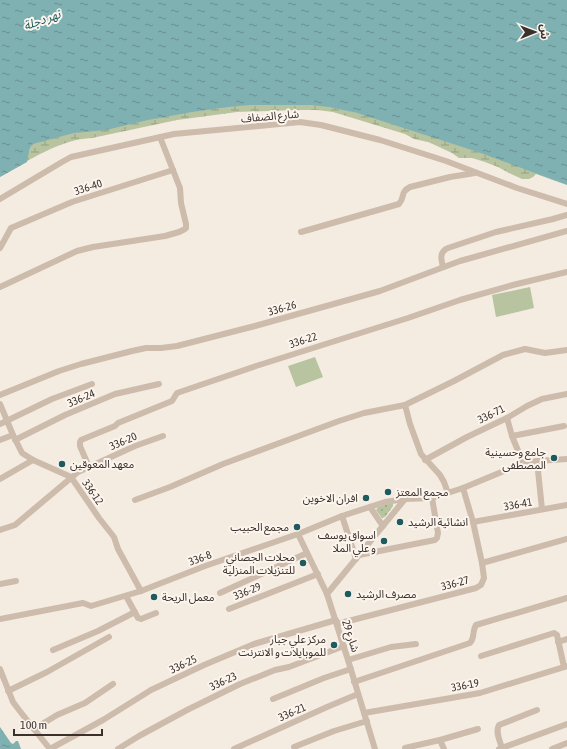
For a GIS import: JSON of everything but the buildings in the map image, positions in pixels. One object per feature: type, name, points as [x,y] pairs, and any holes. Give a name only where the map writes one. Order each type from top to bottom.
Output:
[{"type":"street","name":"شارع الضفاف","points":[[0,199],[67,159],[75,156],[181,133],[300,122],[335,128],[380,140],[446,161],[517,188],[567,204]]},
{"type":"street","points":[[0,287],[82,250],[166,236],[184,230],[186,228],[186,224],[181,203],[180,188],[160,137]]},
{"type":"street","name":"336-40","points":[[0,248],[11,228],[72,202],[173,170]]},
{"type":"street","points":[[301,232],[399,204],[402,201],[402,193],[405,189],[410,187],[477,172]]},
{"type":"street","points":[[443,267],[441,254],[448,248],[496,232],[567,215]]},
{"type":"street","name":"336-26","points":[[0,395],[59,371],[81,364],[146,348],[177,346],[255,326],[380,291],[460,261],[567,231]]},
{"type":"street","name":"336-22","points":[[89,466],[80,446],[81,440],[172,401],[177,393],[460,300],[567,272]]},
{"type":"street","points":[[135,500],[170,487],[223,464],[339,421],[364,413],[404,405],[503,355],[525,349],[545,353],[567,350]]},
{"type":"street","points":[[0,424],[7,422],[52,399],[92,384]]},
{"type":"street","name":"336-24","points":[[0,440],[14,437],[115,394],[159,384]]},
{"type":"street","name":"336-71","points":[[425,460],[542,399],[567,394]]},
{"type":"street","name":"336-12","points":[[0,404],[22,453],[33,460],[71,477],[114,537],[118,549],[141,591]]},
{"type":"street","points":[[404,405],[421,454],[440,475],[448,493]]},
{"type":"street","points":[[507,418],[512,436],[523,463]]},
{"type":"street","points":[[512,436],[564,426]]},
{"type":"street","name":"336-20","points":[[0,530],[15,525],[78,472],[135,446],[163,436]]},
{"type":"street","name":"336-8","points":[[0,619],[83,603],[91,606],[141,591],[205,566],[298,534],[342,516],[385,502],[432,498],[463,488],[523,463],[567,459]]},
{"type":"street","points":[[0,479],[33,460]]},
{"type":"street","points":[[537,461],[542,509]]},
{"type":"street","name":"336-27","points":[[336,622],[476,588],[481,585],[484,578],[482,563],[473,522],[463,488]]},
{"type":"street","points":[[357,557],[435,540],[438,533],[432,498]]},
{"type":"street","points":[[327,594],[405,500]]},
{"type":"street","name":"336-41","points":[[473,522],[567,505]]},
{"type":"street","points":[[370,507],[383,526]]},
{"type":"street","points":[[342,516],[357,557]]},
{"type":"street","name":"شارع 29","points":[[298,534],[327,594],[375,749]]},
{"type":"street","points":[[482,563],[567,539]]},
{"type":"street","points":[[220,593],[307,553]]},
{"type":"street","name":"336-29","points":[[229,609],[318,574]]},
{"type":"street","points":[[0,584],[16,580]]},
{"type":"street","points":[[126,596],[138,618],[141,619],[156,613]]},
{"type":"street","points":[[354,682],[470,644],[473,641],[474,629],[476,625],[567,598]]},
{"type":"street","points":[[53,650],[135,612]]},
{"type":"street","name":"336-25","points":[[50,749],[103,720],[151,690],[204,665],[254,644],[336,622]]},
{"type":"street","points":[[481,656],[554,633],[557,635],[565,667]]},
{"type":"street","points":[[8,691],[47,672],[109,637]]},
{"type":"street","points":[[558,642],[567,639]]},
{"type":"street","points":[[348,660],[391,647],[416,644]]},
{"type":"street","name":"336-23","points":[[118,749],[187,710],[240,684],[344,646]]},
{"type":"street","name":"336-19","points":[[364,713],[480,693],[565,667]]},
{"type":"street","points":[[0,669],[13,702],[50,749]]},
{"type":"street","points":[[273,699],[324,678],[351,669]]},
{"type":"street","points":[[34,729],[57,715],[85,703],[113,684]]},
{"type":"street","name":"336-21","points":[[234,749],[358,694]]},
{"type":"street","points":[[537,710],[499,725],[497,732],[500,749],[567,724]]},
{"type":"street","points":[[294,747],[334,731],[367,721]]},
{"type":"street","points":[[405,748],[478,729]]},
{"type":"street","points":[[440,740],[444,749]]},
{"type":"street","points":[[552,749],[567,744]]},
{"type":"green space","points":[[296,98],[423,129],[567,185],[536,174],[529,179],[522,179],[485,162],[472,158],[459,158],[452,153],[428,142],[414,139],[405,134],[333,112],[317,110],[237,112],[177,120],[92,138],[80,139],[68,142],[44,152],[0,177],[29,150],[31,146],[30,142],[122,119]]},
{"type":"green space","points":[[530,287],[534,308],[496,317],[492,295]]},
{"type":"green space","points":[[315,357],[323,377],[296,387],[288,366]]},
{"type":"green space","points":[[391,503],[393,506],[385,517],[382,518],[376,510],[378,507]]},
{"type":"water","name":"نهر دجلة","points":[[0,0],[567,0],[567,185],[478,152],[357,113],[311,105],[250,105],[228,107],[148,120],[106,130],[74,133],[33,144],[29,150],[27,162],[0,177]]},
{"type":"water","points":[[0,727],[11,743],[13,744],[18,741],[21,749],[0,749]]},
{"type":"place","name":"جامع وحسينية المصطفى","points":[[554,458]]},
{"type":"place","name":"معهد المعوقين","points":[[62,464]]},
{"type":"place","name":"مجمع المعتز","points":[[388,492]]},
{"type":"place","name":"افران الاخوين","points":[[366,498]]},
{"type":"place","name":"انشائية الرشيد","points":[[400,522]]},
{"type":"place","name":"مجمع الحبيب","points":[[297,527]]},
{"type":"place","name":"اسواق يوسف و علي الملا","points":[[384,541]]},
{"type":"place","name":"محلات الجصاني للتنزيلات المنزلية","points":[[303,563]]},
{"type":"place","name":"مصرف الرشيد","points":[[348,594]]},
{"type":"place","name":"معمل الريحة","points":[[154,597]]},
{"type":"place","name":"مركز علي جبار للموبايلات و الانترنت","points":[[334,645]]}]
